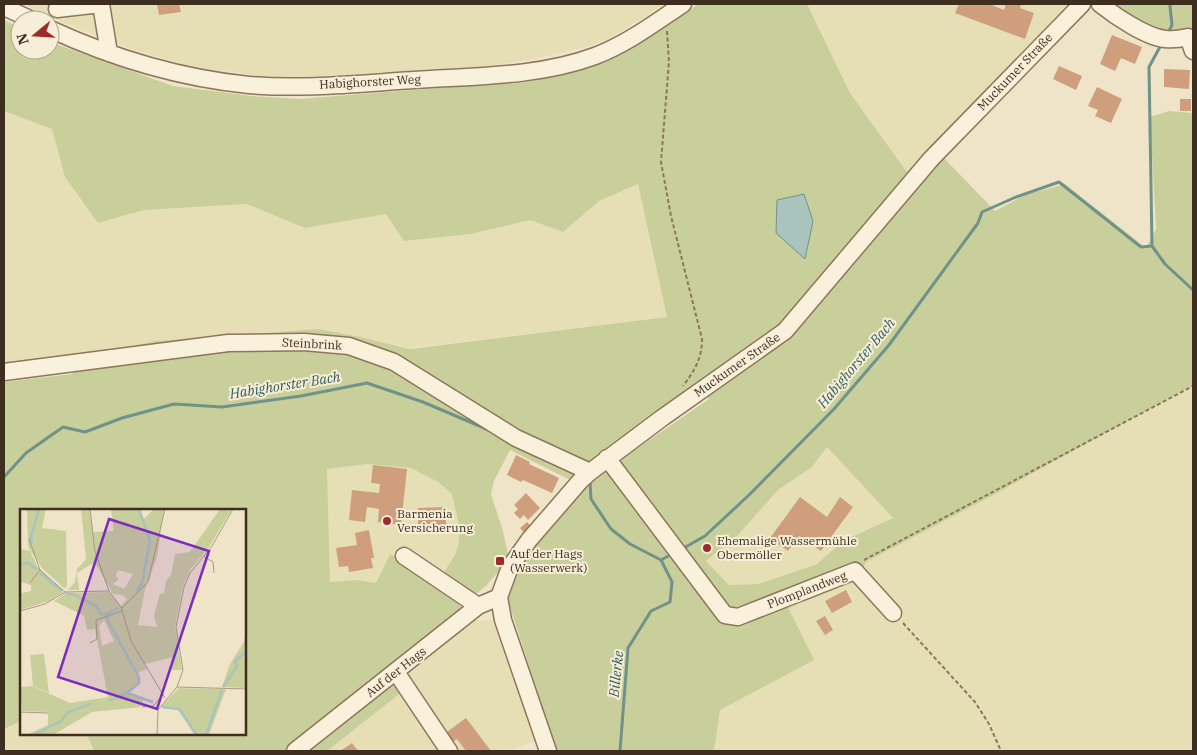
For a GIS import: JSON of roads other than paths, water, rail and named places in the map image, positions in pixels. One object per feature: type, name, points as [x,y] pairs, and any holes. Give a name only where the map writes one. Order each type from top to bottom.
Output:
[{"type":"street","points":[[57,6],[101,4],[109,53]]},
{"type":"street","name":"Habighorster Weg","points":[[60,32],[80,43],[109,53],[193,77],[251,85],[304,86],[464,77],[522,72],[557,66],[595,56],[619,45],[683,4]]},
{"type":"street","name":"Muckumer Straße","points":[[499,597],[510,567],[529,540],[581,480],[606,458],[786,331],[931,159],[1082,4]]},
{"type":"street","points":[[1100,4],[1126,23],[1162,39],[1192,40]]},
{"type":"street","name":"Steinbrink","points":[[4,372],[228,343],[304,342],[349,346],[394,362],[516,438],[590,472]]},
{"type":"street","name":"Plomplandweg","points":[[606,458],[725,616],[738,617],[855,571],[893,613]]},
{"type":"street","points":[[404,556],[478,606]]},
{"type":"street","points":[[499,597],[503,620],[548,751]]},
{"type":"street","name":"Auf der Hags","points":[[295,751],[478,606],[499,597]]},
{"type":"street","points":[[396,672],[449,751]]},
{"type":"water","points":[[804,194],[813,221],[805,259],[776,233],[777,200]]},
{"type":"waterway","name":"Habighorster Bach","points":[[1168,33],[1172,25],[1170,6]]},
{"type":"waterway","name":"Habighorster Bach","points":[[682,549],[705,536],[749,495],[834,409],[889,345],[978,223],[982,212],[1016,197],[1059,182],[1141,247],[1152,246],[1149,67],[1161,45]]},
{"type":"waterway","name":"Habighorster Bach","points":[[1152,246],[1165,264],[1193,290]]},
{"type":"waterway","name":"Habighorster Bach","points":[[4,477],[26,453],[63,427],[85,432],[122,418],[174,404],[222,407],[301,396],[367,383],[423,402],[491,431]]},
{"type":"waterway","name":"Habighorster Bach","points":[[590,481],[591,499],[611,529],[630,544],[661,560],[672,554]]},
{"type":"waterway","name":"Billerke","points":[[620,751],[628,648],[651,611],[670,602],[672,582],[661,560]]},
{"type":"place","name":"Barmenia Versicherung","points":[[387,521]]},
{"type":"place","name":"Ehemalige Wassermühle Obermöller","points":[[707,548]]},
{"type":"place","name":"Auf der Hags (Wasserwerk)","points":[[500,561]]}]
